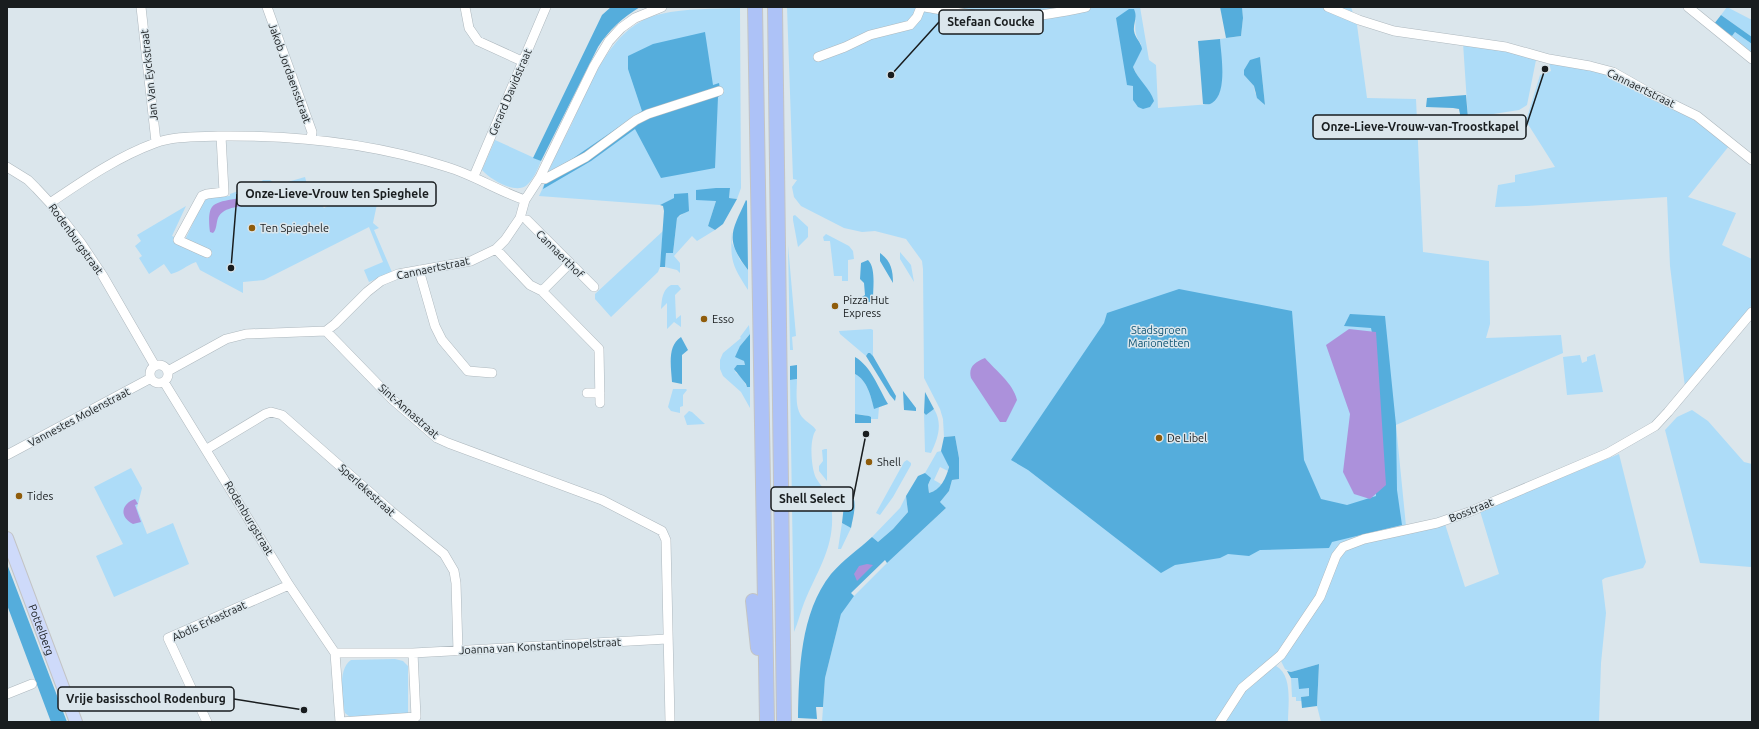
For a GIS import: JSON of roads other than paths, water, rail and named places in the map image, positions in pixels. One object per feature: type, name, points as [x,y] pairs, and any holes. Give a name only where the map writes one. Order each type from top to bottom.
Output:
[{"type":"highway","points":[[755,7],[767,722]]},
{"type":"highway","points":[[775,7],[778,143],[784,722]]},
{"type":"highway","points":[[750,148],[757,87]]},
{"type":"highway","points":[[778,143],[788,200]]},
{"type":"highway","points":[[752,601],[757,646],[766,663]]},
{"type":"highway","points":[[784,681],[793,666]]},
{"type":"main road","name":"Pottelberg","points":[[7,538],[76,722]]},
{"type":"street","name":"Jakob Jordaensstraat","points":[[266,7],[312,132],[311,139]]},
{"type":"street","points":[[465,7],[469,28],[478,41],[524,62]]},
{"type":"street","name":"Gerard Davidstraat","points":[[474,176],[524,62],[546,7]]},
{"type":"street","name":"Cannaertstraat","points":[[326,331],[367,292],[381,281],[398,274],[471,261],[496,249],[505,240],[520,218],[525,200],[540,177],[594,66],[609,41],[621,28],[635,18],[662,7]]},
{"type":"street","points":[[818,57],[845,48],[870,35],[910,25],[917,17],[921,7]]},
{"type":"street","points":[[925,7],[980,15],[1011,17],[1055,13],[1086,7]]},
{"type":"street","name":"Cannaertstraat","points":[[1328,7],[1352,11],[1394,31],[1506,47],[1548,59],[1595,67],[1612,72],[1697,116],[1752,160]]},
{"type":"street","points":[[1688,7],[1752,59]]},
{"type":"street","name":"Jan Van Eyckstraat","points":[[143,8],[156,142]]},
{"type":"street","points":[[540,177],[545,179],[586,157],[636,120],[648,114],[719,91]]},
{"type":"street","points":[[207,253],[178,240],[202,196],[224,192],[221,136]]},
{"type":"street","points":[[50,203],[93,174],[126,155],[156,142],[190,137],[221,136],[269,136],[311,139],[365,147],[419,159],[474,176],[525,200]]},
{"type":"street","name":"Rodenburgstraat","points":[[7,167],[28,180],[50,203],[103,276],[156,366]]},
{"type":"street","name":"Cannaerthof","points":[[526,220],[594,287]]},
{"type":"street","points":[[496,249],[530,285],[542,291],[599,349],[600,398],[587,393]]},
{"type":"street","points":[[542,291],[570,263]]},
{"type":"street","points":[[419,270],[435,326],[442,340],[468,371],[492,373]]},
{"type":"street","name":"Bosstraat","points":[[1220,722],[1242,688],[1252,678],[1275,661],[1286,648],[1320,597],[1336,556],[1343,547],[1364,539],[1414,529],[1457,517],[1620,447],[1655,426],[1752,312]]},
{"type":"street","points":[[168,371],[226,339],[253,334],[326,331]]},
{"type":"street","name":"Sint-Annastraat","points":[[326,331],[393,400],[437,438],[602,500],[662,531],[666,540],[667,639]]},
{"type":"street","points":[[163,365],[168,371],[168,376],[164,382],[155,382],[151,378],[152,370],[156,366],[163,365]]},
{"type":"street","name":"Vannestes Molenstraat","points":[[7,455],[151,378]]},
{"type":"street","name":"Rodenburgstraat","points":[[164,382],[207,449],[289,585],[335,653]]},
{"type":"street","name":"Sperlekestraat","points":[[207,449],[265,414],[271,412],[282,414],[391,511],[444,554],[454,571],[456,582],[458,651]]},
{"type":"street","name":"Abdis Erkastraat","points":[[208,722],[168,638],[289,585]]},
{"type":"street","points":[[667,639],[670,722]]},
{"type":"street","name":"Joanna van Konstantinopelstraat","points":[[335,653],[413,653],[667,639]]},
{"type":"street","points":[[335,653],[340,722],[416,717],[413,653]]},
{"type":"street","points":[[7,694],[32,684]]},
{"type":"place","name":"Onze-Lieve-Vrouw-van-Troostkapel","points":[[1545,69]]},
{"type":"place","name":"Stefaan Coucke","points":[[891,75]]},
{"type":"place","name":"Ten Spieghele","points":[[252,228]]},
{"type":"place","name":"Onze-Lieve-Vrouw ten Spieghele","points":[[231,268]]},
{"type":"place","name":"Pizza Hut Express","points":[[835,306]]},
{"type":"place","name":"Esso","points":[[704,319]]},
{"type":"place","name":"Shell Select","points":[[866,434]]},
{"type":"place","name":"De Libel","points":[[1159,438]]},
{"type":"place","name":"Shell","points":[[869,462]]},
{"type":"place","name":"Tides","points":[[19,496]]},
{"type":"place","name":"Vrije basisschool Rodenburg","points":[[304,710]]},
{"type":"park label","name":"Stadsgroen Marionetten","points":[[1159,336]]}]
